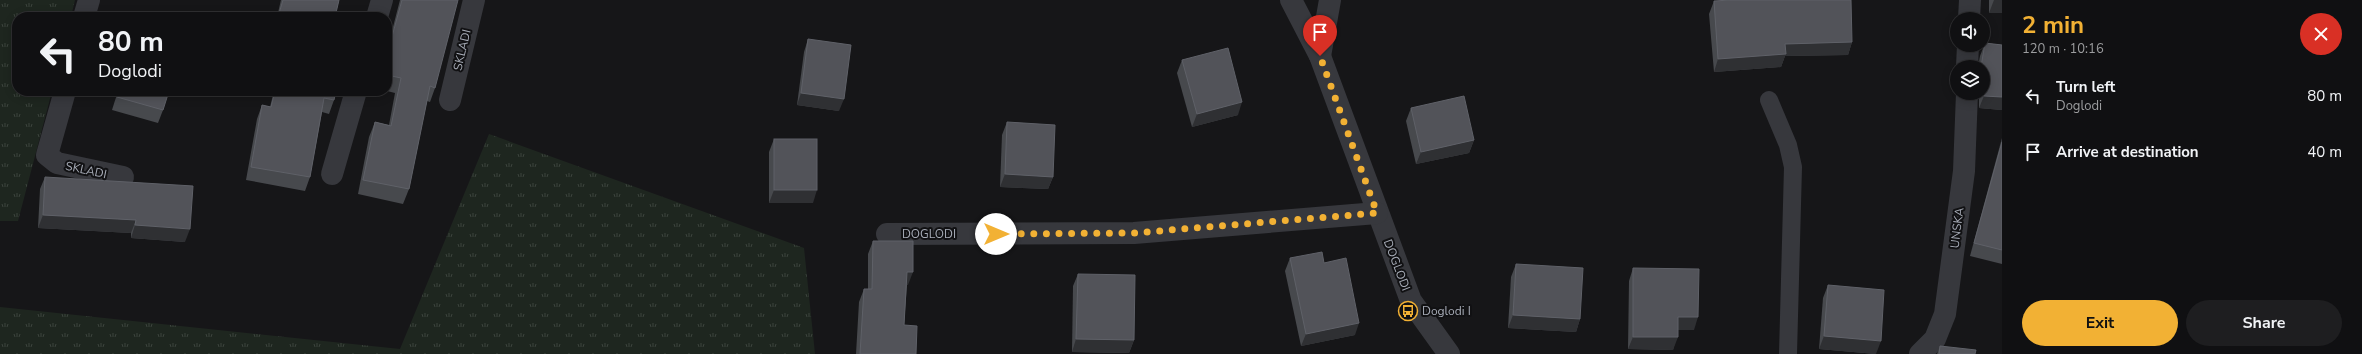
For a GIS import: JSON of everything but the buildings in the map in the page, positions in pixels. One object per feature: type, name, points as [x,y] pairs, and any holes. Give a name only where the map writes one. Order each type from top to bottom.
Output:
[{"type":"street","points":[[85,12],[89,0]]},
{"type":"street","points":[[378,12],[382,0]]},
{"type":"street","name":"SKLADI","points":[[450,100],[474,0]]},
{"type":"street","name":"DOGLODI","points":[[1291,0],[1320,56],[1377,213],[1411,301],[1449,354]]},
{"type":"street","points":[[1320,56],[1330,0]]},
{"type":"street","points":[[1969,12],[1970,0]]},
{"type":"street","name":"SKLADI","points":[[64,96],[47,155],[57,163],[123,177]]},
{"type":"street","points":[[332,174],[355,96]]},
{"type":"street","name":"UNSKA","points":[[1920,354],[1935,339],[1945,314],[1964,171],[1967,100]]},
{"type":"street","name":"DOGLODI","points":[[888,234],[1134,233],[1377,213]]},
{"type":"lane","points":[[1769,100],[1788,145],[1793,167],[1788,354]]},
{"type":"green space","points":[[0,0],[75,0],[72,12],[12,12],[12,96],[51,96],[18,221],[0,221]]},
{"type":"green space","points":[[489,134],[804,248],[815,354],[0,354],[0,307],[400,349]]},
{"type":"place","name":"Doglodi I","points":[[1408,311]]},
{"type":"route","points":[[996,234],[1134,233],[1377,213],[1320,56]]}]
